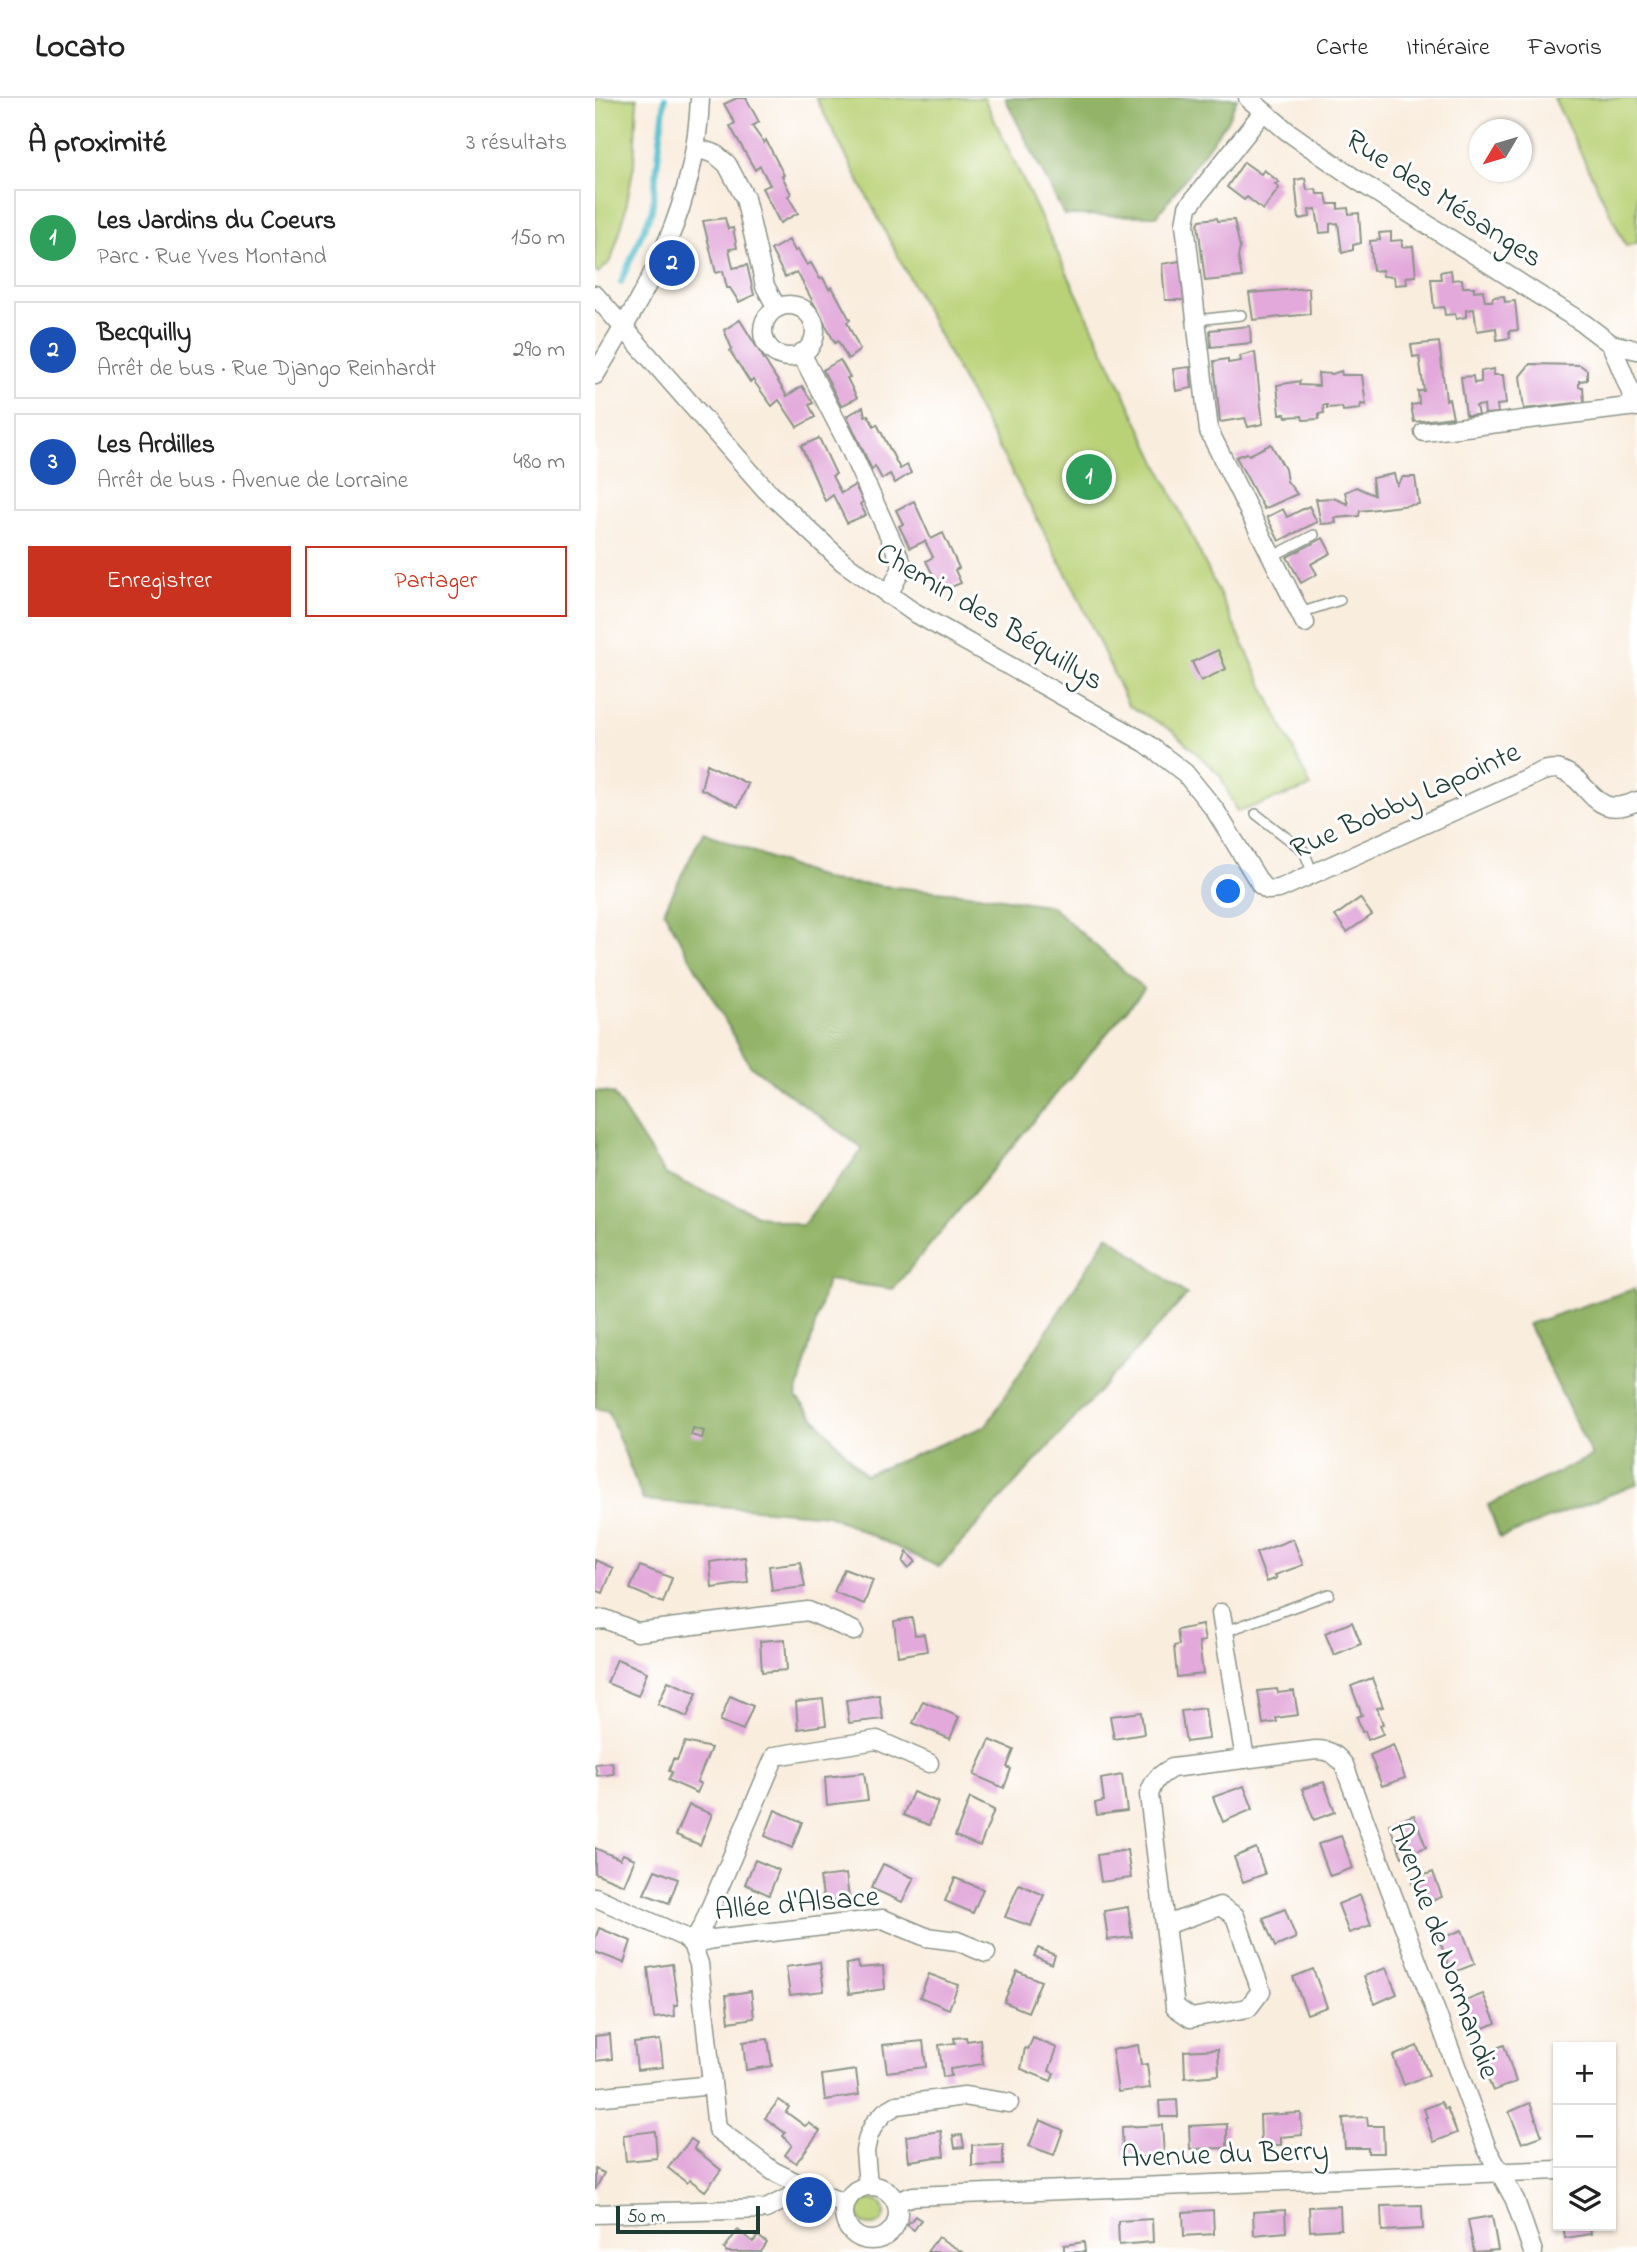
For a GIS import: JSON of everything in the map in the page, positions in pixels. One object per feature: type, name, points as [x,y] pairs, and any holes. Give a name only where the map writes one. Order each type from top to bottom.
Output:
[{"type":"street","points":[[595,375],[641,300],[662,258],[682,204],[696,149],[700,98]]},
{"type":"street","name":"Rue des Mésanges","points":[[1248,98],[1263,112],[1357,180],[1583,323],[1611,344]]},
{"type":"street","points":[[1263,112],[1188,207],[1185,224],[1209,430],[1302,618]]},
{"type":"street","points":[[696,149],[715,154],[727,164],[745,198],[765,286],[777,308]]},
{"type":"street","name":"Chemin des Béquillys","points":[[595,295],[766,490],[843,562],[888,595],[947,631],[1146,743],[1185,773],[1215,810],[1261,885],[1268,890]]},
{"type":"street","points":[[794,306],[809,315],[813,323],[813,340],[801,354],[778,354],[766,343],[763,335],[766,319],[777,308],[794,306]]},
{"type":"street","points":[[1611,344],[1637,350]]},
{"type":"street","points":[[1424,432],[1637,406],[1611,344]]},
{"type":"street","points":[[801,354],[847,442],[903,566],[888,595]]},
{"type":"street","name":"Rue Bobby Lapointe","points":[[1268,890],[1279,889],[1543,771],[1558,769],[1571,776],[1601,804],[1614,807],[1637,801]]},
{"type":"street","points":[[595,1620],[605,1619],[637,1632],[808,1611],[853,1631]]},
{"type":"street","points":[[1221,1613],[1245,1759]]},
{"type":"street","points":[[692,1944],[703,1925],[775,1756],[877,1740],[929,1763]]},
{"type":"street","name":"Avenue de Normandie","points":[[1166,1924],[1149,1795],[1152,1783],[1161,1774],[1172,1768],[1326,1750],[1337,1756],[1344,1765],[1487,2150],[1515,2200],[1533,2252]]},
{"type":"street","points":[[595,1898],[673,1931],[692,1944],[699,1964],[717,2129],[773,2171],[845,2204]]},
{"type":"street","points":[[1220,1906],[1235,1916],[1261,1991],[1248,2008],[1191,2018],[1175,2007],[1166,1924],[1220,1906]]},
{"type":"street","name":"Allée d'Alsace","points":[[692,1944],[713,1939],[883,1919],[926,1937],[957,1941],[986,1953]]},
{"type":"street","points":[[595,2097],[712,2085]]},
{"type":"street","points":[[868,2186],[865,2151],[867,2137],[885,2112],[897,2105],[964,2096],[1009,2103]]},
{"type":"street","name":"Avenue du Berry","points":[[896,2202],[913,2196],[1553,2170]]},
{"type":"street","points":[[868,2186],[885,2190],[896,2202],[897,2219],[889,2233],[875,2245],[852,2233],[845,2219],[845,2204],[854,2192],[868,2186]]},
{"type":"street","points":[[595,2214],[766,2209],[807,2188]]},
{"type":"lane","points":[[1197,320],[1241,315]]},
{"type":"lane","points":[[1271,557],[1314,535]]},
{"type":"lane","points":[[1302,618],[1340,600]]},
{"type":"lane","points":[[1256,814],[1304,851],[1313,874]]},
{"type":"lane","points":[[1224,1632],[1329,1594]]},
{"type":"green space","points":[[595,98],[637,98],[634,165],[624,217],[611,261],[598,273],[595,271]]},
{"type":"green space","points":[[816,98],[984,98],[1311,787],[1237,812],[1220,775],[1173,731],[1128,705],[1075,590]]},
{"type":"green space","points":[[1005,98],[1237,98],[1227,121],[1157,216],[1064,215]]},
{"type":"green space","points":[[1554,98],[1637,98],[1637,243],[1626,246]]},
{"type":"green space","points":[[703,832],[829,881],[989,896],[1051,906],[1144,989],[893,1289],[827,1280],[796,1397],[865,1475],[986,1426],[1108,1235],[1187,1295],[939,1567],[828,1515],[643,1500],[608,1411],[595,1408],[595,1091],[613,1094],[665,1174],[757,1215],[802,1226],[863,1149],[750,1065],[664,911]]},
{"type":"green space","points":[[1634,1289],[1637,1296],[1637,1484],[1500,1538],[1488,1505],[1592,1456],[1528,1324]]},
{"type":"green space","points":[[871,2200],[880,2204],[884,2213],[880,2222],[871,2226],[862,2222],[858,2213],[862,2204]]},
{"type":"building","points":[[737,98],[746,98],[759,122],[752,126],[764,143],[766,140],[784,175],[782,176],[791,194],[788,196],[798,213],[780,223],[762,188],[770,185],[760,166],[755,170],[730,126],[735,123],[724,104]]},
{"type":"building","points":[[1244,162],[1261,174],[1264,170],[1279,182],[1275,184],[1279,188],[1263,210],[1247,197],[1244,200],[1227,187]]},
{"type":"building","points":[[1305,178],[1307,190],[1316,189],[1317,194],[1326,194],[1328,204],[1338,204],[1338,209],[1348,208],[1349,214],[1359,213],[1361,243],[1353,245],[1353,250],[1342,253],[1338,223],[1330,224],[1330,232],[1320,233],[1316,209],[1309,210],[1310,217],[1299,219],[1295,180]]},
{"type":"building","points":[[725,218],[728,229],[733,228],[737,248],[729,249],[733,268],[747,265],[754,295],[739,302],[730,288],[727,288],[723,271],[716,273],[703,221]]},
{"type":"building","points":[[1217,218],[1218,221],[1234,220],[1242,277],[1205,281],[1198,224],[1200,220]]},
{"type":"building","points":[[1391,232],[1391,241],[1402,240],[1402,247],[1413,246],[1416,276],[1406,277],[1407,284],[1395,285],[1394,277],[1383,276],[1382,270],[1373,271],[1370,241],[1380,240],[1379,233]]},
{"type":"building","points":[[789,240],[807,265],[811,263],[820,279],[823,278],[829,289],[832,287],[850,320],[847,322],[860,350],[848,359],[838,341],[835,343],[797,272],[785,277],[771,250]]},
{"type":"building","points":[[1180,261],[1184,300],[1165,300],[1162,264]]},
{"type":"building","points":[[1451,270],[1452,280],[1462,279],[1463,287],[1474,287],[1474,291],[1483,290],[1485,301],[1504,296],[1505,302],[1515,301],[1518,330],[1509,331],[1510,338],[1497,340],[1496,328],[1477,331],[1474,309],[1466,310],[1466,317],[1456,319],[1455,314],[1445,315],[1444,307],[1434,308],[1431,279],[1441,279],[1440,272]]},
{"type":"building","points":[[1309,288],[1310,314],[1253,320],[1249,293]]},
{"type":"building","points":[[740,320],[787,396],[802,386],[813,403],[809,405],[815,417],[797,427],[779,400],[772,406],[753,380],[750,382],[730,351],[732,349],[724,330]]},
{"type":"building","points":[[1250,326],[1251,343],[1211,347],[1210,330]]},
{"type":"building","points":[[1439,342],[1446,400],[1449,399],[1453,417],[1414,422],[1411,405],[1419,404],[1418,391],[1424,391],[1419,356],[1413,357],[1411,345]]},
{"type":"building","points":[[1255,352],[1263,424],[1248,427],[1245,418],[1220,422],[1214,361],[1241,361],[1240,356]]},
{"type":"building","points":[[840,360],[850,377],[847,378],[857,398],[841,406],[823,370]]},
{"type":"building","points":[[1530,364],[1580,365],[1587,370],[1587,380],[1579,381],[1579,387],[1583,387],[1584,402],[1524,409],[1520,376]]},
{"type":"building","points":[[1190,367],[1192,388],[1176,391],[1173,369]]},
{"type":"building","points":[[1494,369],[1493,375],[1503,375],[1506,404],[1497,405],[1498,413],[1485,414],[1484,405],[1476,406],[1478,415],[1466,415],[1461,377],[1473,376],[1474,383],[1481,382],[1481,371]]},
{"type":"building","points":[[1341,371],[1342,375],[1362,375],[1366,405],[1361,404],[1360,409],[1343,411],[1342,407],[1327,408],[1327,405],[1323,405],[1324,413],[1319,414],[1319,419],[1303,420],[1302,416],[1286,417],[1285,414],[1280,414],[1277,385],[1300,381],[1299,385],[1319,386],[1318,373],[1332,374]]},
{"type":"building","points":[[863,407],[865,416],[868,415],[874,426],[877,424],[900,469],[907,465],[911,473],[895,483],[890,474],[882,479],[875,466],[872,470],[847,416]]},
{"type":"building","points":[[819,438],[836,474],[832,476],[841,493],[855,485],[866,515],[847,523],[833,495],[825,501],[801,446]]},
{"type":"building","points":[[1271,444],[1285,469],[1287,481],[1297,494],[1264,509],[1236,457],[1247,453],[1249,455]]},
{"type":"building","points":[[1394,474],[1397,485],[1403,477],[1415,477],[1419,504],[1360,511],[1359,516],[1335,518],[1336,523],[1321,524],[1316,499],[1333,498],[1348,504],[1345,492],[1356,487],[1374,495],[1372,478]]},
{"type":"building","points":[[914,501],[931,539],[943,533],[959,568],[955,570],[961,583],[942,591],[926,561],[933,557],[925,541],[910,548],[899,526],[903,524],[896,510]]},
{"type":"building","points":[[1309,506],[1317,522],[1279,541],[1267,517],[1283,509],[1287,517]]},
{"type":"building","points":[[1323,538],[1331,553],[1311,564],[1317,574],[1301,583],[1287,557]]},
{"type":"building","points":[[1218,650],[1226,669],[1201,681],[1192,662]]},
{"type":"building","points":[[707,764],[748,784],[738,807],[701,789]]},
{"type":"building","points":[[1360,898],[1372,915],[1347,932],[1335,916]]},
{"type":"building","points":[[693,1428],[704,1431],[702,1438],[691,1435]]},
{"type":"building","points":[[1293,1539],[1303,1565],[1275,1575],[1277,1578],[1267,1582],[1256,1553]]},
{"type":"building","points":[[907,1552],[916,1562],[908,1568],[903,1562]]},
{"type":"building","points":[[745,1557],[748,1583],[712,1588],[710,1562]]},
{"type":"building","points":[[595,1560],[613,1568],[603,1593],[595,1590]]},
{"type":"building","points":[[800,1562],[805,1587],[772,1591],[769,1566]]},
{"type":"building","points":[[640,1566],[672,1578],[663,1603],[630,1589]]},
{"type":"building","points":[[844,1569],[873,1580],[864,1604],[834,1592]]},
{"type":"building","points":[[912,1618],[915,1635],[924,1634],[927,1651],[898,1656],[894,1621]]},
{"type":"building","points":[[1352,1622],[1361,1644],[1334,1655],[1325,1633]]},
{"type":"building","points":[[1202,1625],[1205,1641],[1199,1642],[1203,1674],[1177,1677],[1174,1646],[1179,1645],[1177,1630]]},
{"type":"building","points":[[785,1639],[787,1670],[762,1672],[760,1641]]},
{"type":"building","points":[[617,1659],[647,1672],[638,1696],[607,1683]]},
{"type":"building","points":[[1372,1678],[1383,1707],[1377,1708],[1383,1724],[1380,1725],[1383,1734],[1368,1740],[1357,1717],[1362,1715],[1351,1686]]},
{"type":"building","points":[[668,1681],[697,1693],[687,1717],[658,1704]]},
{"type":"building","points":[[1277,1689],[1278,1693],[1294,1691],[1298,1715],[1276,1718],[1277,1722],[1263,1724],[1258,1691]]},
{"type":"building","points":[[879,1695],[883,1719],[849,1723],[846,1700]]},
{"type":"building","points":[[730,1696],[753,1706],[743,1730],[720,1721]]},
{"type":"building","points":[[823,1699],[826,1725],[798,1729],[796,1702]]},
{"type":"building","points":[[923,1701],[959,1717],[950,1739],[913,1723]]},
{"type":"building","points":[[1205,1708],[1209,1739],[1186,1742],[1181,1711]]},
{"type":"building","points":[[1141,1712],[1144,1734],[1114,1739],[1110,1716]]},
{"type":"building","points":[[990,1740],[1014,1750],[1007,1767],[1011,1769],[1004,1788],[974,1775]]},
{"type":"building","points":[[685,1742],[711,1748],[697,1782],[701,1784],[697,1793],[668,1780],[673,1759],[677,1760]]},
{"type":"building","points":[[1393,1745],[1405,1778],[1382,1786],[1370,1755]]},
{"type":"building","points":[[612,1762],[614,1774],[597,1776],[595,1764]]},
{"type":"building","points":[[864,1773],[868,1800],[827,1805],[825,1777]]},
{"type":"building","points":[[1122,1775],[1127,1811],[1097,1815],[1095,1803],[1104,1801],[1101,1779]]},
{"type":"building","points":[[1324,1782],[1335,1812],[1314,1820],[1302,1789]]},
{"type":"building","points":[[1244,1786],[1253,1809],[1223,1822],[1213,1797]]},
{"type":"building","points":[[913,1792],[938,1802],[929,1825],[903,1815]]},
{"type":"building","points":[[970,1798],[994,1810],[980,1846],[955,1836]]},
{"type":"building","points":[[689,1805],[712,1814],[700,1845],[676,1835]]},
{"type":"building","points":[[775,1810],[802,1822],[792,1848],[765,1836]]},
{"type":"building","points":[[1414,1815],[1426,1847],[1402,1857],[1389,1824]]},
{"type":"building","points":[[1341,1836],[1353,1868],[1330,1876],[1318,1844]]},
{"type":"building","points":[[595,1848],[620,1859],[623,1854],[635,1859],[624,1885],[595,1873]]},
{"type":"building","points":[[1256,1848],[1265,1874],[1243,1882],[1234,1857]]},
{"type":"building","points":[[1127,1850],[1131,1878],[1101,1882],[1097,1855]]},
{"type":"building","points":[[755,1860],[779,1870],[769,1895],[745,1884]]},
{"type":"building","points":[[883,1864],[914,1878],[902,1902],[871,1888]]},
{"type":"building","points":[[655,1870],[678,1879],[669,1903],[644,1894]]},
{"type":"building","points":[[1433,1872],[1442,1897],[1421,1905],[1411,1880]]},
{"type":"building","points":[[846,1874],[849,1899],[824,1903],[820,1877]]},
{"type":"building","points":[[955,1878],[983,1889],[973,1913],[945,1901]]},
{"type":"building","points":[[1019,1884],[1044,1895],[1031,1926],[1005,1917]]},
{"type":"building","points":[[1360,1895],[1371,1925],[1349,1933],[1338,1904]]},
{"type":"building","points":[[1128,1907],[1132,1937],[1108,1940],[1104,1911]]},
{"type":"building","points":[[1285,1909],[1296,1938],[1275,1947],[1263,1918]]},
{"type":"building","points":[[599,1928],[631,1941],[624,1963],[595,1952],[595,1939]]},
{"type":"building","points":[[1462,1930],[1475,1964],[1452,1973],[1439,1939]]},
{"type":"building","points":[[1038,1948],[1055,1955],[1052,1964],[1034,1956]]},
{"type":"building","points":[[820,1962],[824,1991],[790,1995],[786,1967]]},
{"type":"building","points":[[858,1962],[859,1968],[883,1966],[885,1989],[849,1994],[846,1964]]},
{"type":"building","points":[[672,1964],[678,2005],[674,2005],[675,2016],[654,2018],[648,1968]]},
{"type":"building","points":[[1386,1968],[1397,1994],[1375,2004],[1364,1976]]},
{"type":"building","points":[[1313,1969],[1327,2007],[1307,2014],[1293,1977]]},
{"type":"building","points":[[1017,1971],[1041,1981],[1028,2012],[1004,2002]]},
{"type":"building","points":[[929,1974],[958,1985],[949,2009],[920,1997]]},
{"type":"building","points":[[751,1991],[754,2018],[729,2022],[726,1995]]},
{"type":"building","points":[[1483,1994],[1496,2023],[1473,2032],[1462,2002]]},
{"type":"building","points":[[610,2034],[612,2059],[595,2061],[595,2036]]},
{"type":"building","points":[[966,2037],[967,2041],[980,2039],[983,2064],[950,2069],[951,2076],[943,2077],[939,2045],[955,2043],[954,2038]]},
{"type":"building","points":[[1033,2038],[1057,2048],[1049,2071],[1054,2073],[1051,2081],[1021,2069],[1025,2048],[1028,2049]]},
{"type":"building","points":[[768,2039],[772,2066],[746,2070],[743,2042]]},
{"type":"building","points":[[660,2040],[663,2067],[637,2070],[634,2043]]},
{"type":"building","points":[[923,2041],[926,2067],[887,2072],[883,2045]]},
{"type":"building","points":[[1138,2045],[1141,2065],[1147,2064],[1150,2088],[1118,2092],[1112,2050]]},
{"type":"building","points":[[1504,2045],[1516,2082],[1493,2091],[1478,2055]]},
{"type":"building","points":[[1417,2046],[1429,2075],[1404,2085],[1393,2056]]},
{"type":"building","points":[[1218,2049],[1219,2075],[1185,2078],[1184,2051]]},
{"type":"building","points":[[856,2070],[859,2095],[825,2100],[822,2075]]},
{"type":"building","points":[[779,2100],[789,2107],[786,2112],[805,2126],[809,2123],[820,2131],[796,2163],[785,2155],[792,2145],[783,2136],[785,2133],[765,2118]]},
{"type":"building","points":[[1177,2100],[1178,2117],[1160,2117],[1159,2101]]},
{"type":"building","points":[[1441,2102],[1445,2109],[1447,2108],[1457,2133],[1434,2142],[1424,2109]]},
{"type":"building","points":[[1530,2103],[1542,2136],[1522,2143],[1509,2112]]},
{"type":"building","points":[[1301,2113],[1302,2135],[1281,2137],[1281,2145],[1261,2145],[1260,2115]]},
{"type":"building","points":[[1367,2117],[1368,2126],[1383,2126],[1384,2153],[1368,2153],[1368,2148],[1345,2148],[1343,2118]]},
{"type":"building","points":[[1040,2120],[1063,2130],[1054,2155],[1029,2146]]},
{"type":"building","points":[[1227,2124],[1227,2148],[1190,2149],[1189,2126]]},
{"type":"building","points":[[1162,2125],[1164,2156],[1123,2158],[1122,2127]]},
{"type":"building","points":[[655,2131],[657,2158],[626,2161],[623,2135]]},
{"type":"building","points":[[941,2131],[944,2156],[909,2161],[906,2136]]},
{"type":"building","points":[[962,2135],[964,2147],[955,2148],[953,2136]]},
{"type":"building","points":[[691,2139],[697,2143],[694,2148],[721,2170],[705,2191],[690,2180],[687,2183],[668,2168]]},
{"type":"building","points":[[1003,2144],[1003,2165],[972,2166],[972,2145]]},
{"type":"building","points":[[595,2169],[604,2173],[595,2190]]},
{"type":"building","points":[[1422,2205],[1423,2229],[1382,2231],[1381,2206]]},
{"type":"building","points":[[1340,2206],[1341,2229],[1310,2231],[1309,2207]]},
{"type":"building","points":[[1213,2210],[1214,2234],[1184,2236],[1183,2212]]},
{"type":"building","points":[[1285,2210],[1286,2232],[1254,2235],[1253,2212]]},
{"type":"building","points":[[915,2216],[921,2220],[914,2230],[907,2225]]},
{"type":"building","points":[[1492,2216],[1498,2250],[1474,2252],[1468,2220]]},
{"type":"building","points":[[1152,2219],[1153,2242],[1119,2245],[1118,2221]]},
{"type":"building","points":[[738,2230],[753,2242],[758,2236],[767,2243],[761,2252],[727,2252],[724,2249]]},
{"type":"building","points":[[1564,2231],[1591,2231],[1591,2234],[1565,2238]]},
{"type":"building","points":[[938,2237],[962,2252],[927,2252]]},
{"type":"building","points":[[1084,2242],[1085,2252],[1064,2252],[1064,2245]]},
{"type":"waterway","points":[[621,282],[652,210],[665,98]]},
{"type":"place","name":"Becquilly","points":[[672,263]]},
{"type":"place","name":"Les Jardins du Coeurs","points":[[1089,477]]},
{"type":"place","name":"Les Ardilles","points":[[809,2200]]}]
